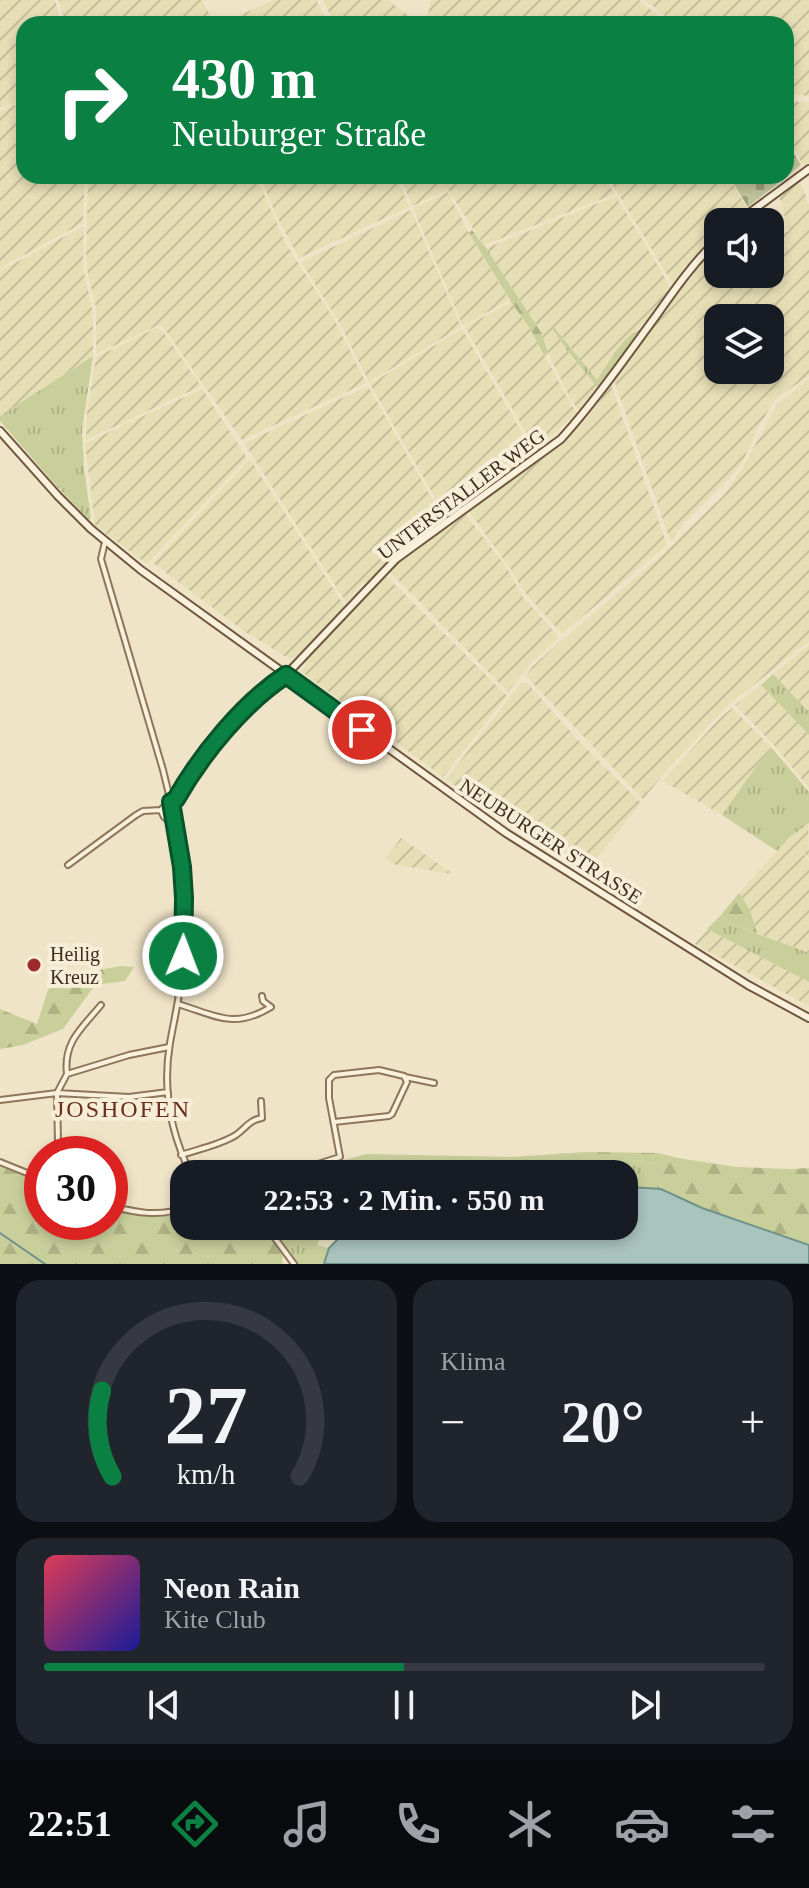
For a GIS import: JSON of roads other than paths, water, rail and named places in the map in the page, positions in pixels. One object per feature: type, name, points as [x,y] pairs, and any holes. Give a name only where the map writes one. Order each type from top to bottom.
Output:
[{"type":"main road","points":[[756,208],[789,184]]},
{"type":"main road","name":"UNTERSTALLER WEG","points":[[286,675],[396,559],[561,439],[704,252]]},
{"type":"main road","name":"NEUBURGER STRASSE","points":[[0,431],[58,496],[105,542],[141,570],[506,833],[748,985],[809,1018]]},
{"type":"street","points":[[105,542],[101,559],[171,802],[182,867],[181,983],[169,1047],[168,1092],[172,1126],[184,1160]]},
{"type":"street","name":"UNTERSTALLER WEG","points":[[68,865],[143,811],[161,810],[176,799],[191,773],[216,741],[286,675]]},
{"type":"street","points":[[161,810],[175,826]]},
{"type":"street","points":[[178,1004],[226,1020],[258,1015],[271,1007],[262,996]]},
{"type":"street","points":[[58,1136],[57,1093],[67,1074],[65,1061],[69,1044],[101,1005]]},
{"type":"street","points":[[67,1074],[129,1055],[169,1047]]},
{"type":"street","points":[[335,1160],[340,1157],[329,1098],[329,1080],[334,1075],[379,1070],[434,1083]]},
{"type":"street","points":[[334,1122],[389,1116],[407,1082],[404,1076]]},
{"type":"street","points":[[0,1100],[57,1093],[129,1097],[168,1092]]},
{"type":"street","points":[[181,1155],[226,1140],[251,1120],[262,1118],[261,1101]]},
{"type":"street","points":[[0,1162],[24,1172]]},
{"type":"street","points":[[128,1210],[170,1212]]},
{"type":"street","points":[[276,1240],[294,1264]]},
{"type":"water","points":[[638,1188],[661,1189],[702,1208],[809,1245],[809,1264],[324,1264],[329,1248],[337,1240],[638,1240]]},
{"type":"waterway","points":[[0,1233],[45,1264]]},
{"type":"place","name":"Heilig Kreuz","points":[[34,965]]},
{"type":"district","name":"JOSHOFEN","points":[[123,1109]]}]
